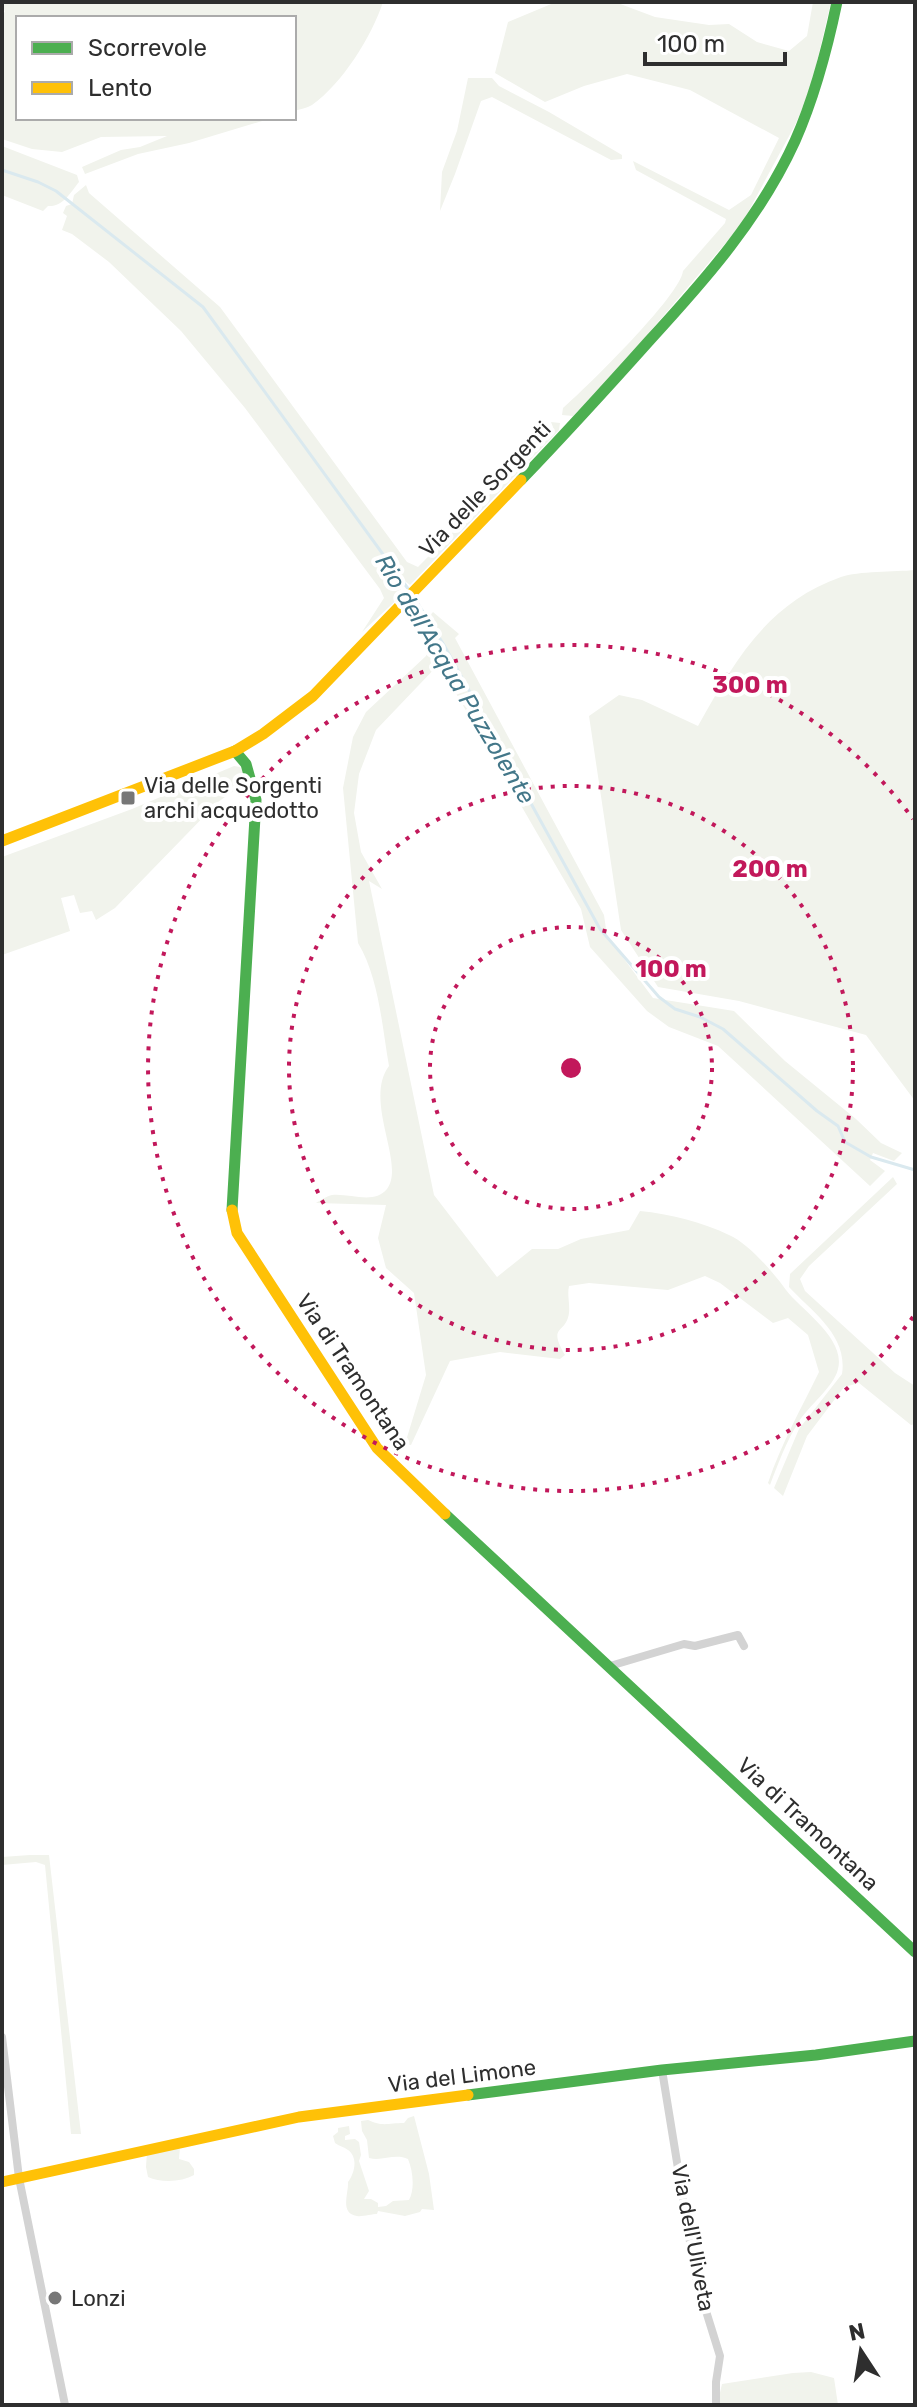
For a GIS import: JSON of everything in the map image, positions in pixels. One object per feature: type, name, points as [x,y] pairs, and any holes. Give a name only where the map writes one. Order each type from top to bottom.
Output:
[{"type":"street","name":"Via delle Sorgenti","points":[[2,841],[235,751],[313,696],[572,427],[732,246],[776,179],[804,121],[825,61],[837,2]]},
{"type":"street","name":"Via di Tramontana","points":[[235,751],[246,764],[256,800],[232,1211],[237,1233],[389,1462],[915,1952]]},
{"type":"street","points":[[610,1666],[684,1644],[695,1646],[738,1635],[744,1646]]},
{"type":"street","points":[[2,2037],[19,2178],[65,2405]]},
{"type":"street","name":"Via del Limone","points":[[2,2182],[299,2117],[915,2041]]},
{"type":"street","name":"Via dell'Uliveta","points":[[662,2070],[696,2279],[720,2356],[716,2405]]},
{"type":"shaded area","points":[[2,2],[383,2],[364,44],[345,72],[312,105],[296,110],[296,16],[16,16],[16,120],[265,120],[189,143],[138,154],[85,174],[82,167],[121,150],[140,147],[167,136],[101,137],[62,152],[32,149],[2,139],[2,14],[5,12]]},
{"type":"shaded area","points":[[556,2],[615,2],[655,17],[709,25],[729,24],[757,42],[789,51],[807,36],[813,2],[831,2],[810,91],[741,225],[618,369],[573,416],[562,415],[563,408],[650,320],[678,283],[683,271],[726,219],[636,170],[633,161],[729,210],[751,195],[779,138],[690,90],[627,74],[584,86],[545,102],[495,73],[508,22]]},
{"type":"shaded area","points":[[468,78],[492,78],[499,86],[622,155],[622,159],[611,160],[492,97],[481,101],[440,211],[442,172],[457,131]]},
{"type":"shaded area","points":[[2,146],[77,175],[79,182],[62,201],[43,211],[2,195]]},
{"type":"shaded area","points":[[86,185],[89,193],[220,307],[407,562],[418,567],[512,472],[515,457],[525,456],[553,427],[551,422],[560,423],[559,430],[410,585],[402,579],[402,595],[362,632],[384,598],[380,589],[245,408],[181,331],[109,262],[62,230],[67,216],[63,213],[66,206],[72,204],[74,195]]},
{"type":"shaded area","points":[[915,570],[915,1101],[866,1035],[739,1001],[658,987],[621,930],[589,716],[619,695],[642,700],[698,726],[725,679],[755,637],[792,602],[815,588],[848,575]]},
{"type":"shaded area","points":[[433,612],[459,634],[455,638],[604,915],[607,936],[653,998],[734,1011],[785,1061],[881,1143],[902,1153],[894,1161],[873,1153],[870,1160],[885,1171],[870,1186],[718,1046],[669,1027],[647,1011],[590,947],[581,909],[439,664],[376,730],[359,774],[354,813],[361,852],[382,889],[369,881],[434,1195],[497,1277],[532,1249],[558,1249],[581,1239],[629,1230],[640,1211],[674,1216],[708,1226],[736,1239],[752,1251],[821,1325],[839,1358],[836,1376],[798,1423],[770,1485],[768,1483],[779,1454],[819,1372],[808,1335],[788,1318],[773,1323],[720,1283],[705,1276],[668,1290],[589,1283],[569,1286],[569,1313],[558,1334],[565,1355],[560,1359],[500,1352],[450,1361],[411,1445],[405,1444],[426,1375],[414,1293],[386,1268],[378,1238],[386,1205],[316,1203],[332,1195],[361,1197],[382,1194],[391,1178],[392,1164],[380,1096],[382,1080],[389,1066],[371,971],[358,943],[343,788],[353,737],[366,712],[426,656],[429,646],[417,630]]},
{"type":"shaded area","points":[[234,766],[240,767],[246,782],[218,802],[115,908],[96,920],[92,911],[80,913],[74,895],[61,898],[70,931],[2,955],[2,857],[132,809]]},
{"type":"shaded area","points":[[893,1177],[897,1184],[809,1266],[800,1279],[805,1291],[895,1373],[915,1386],[915,1424],[911,1425],[859,1383],[844,1387],[807,1436],[783,1496],[774,1488],[799,1429],[842,1374],[842,1360],[834,1336],[789,1287],[790,1274]]},
{"type":"shaded area","points":[[49,1855],[81,2134],[71,2134],[45,1865],[36,1862],[2,1865],[2,1857]]},
{"type":"shaded area","points":[[414,2116],[429,2174],[434,2210],[422,2209],[405,2216],[378,2211],[377,2214],[364,2216],[351,2214],[346,2202],[354,2162],[348,2150],[335,2143],[333,2136],[338,2128],[349,2126],[350,2134],[345,2136],[345,2140],[355,2139],[359,2142],[359,2161],[369,2191],[364,2199],[378,2203],[378,2207],[386,2206],[393,2201],[409,2200],[413,2185],[410,2164],[403,2157],[369,2158],[361,2121],[404,2123]]},
{"type":"shaded area","points":[[180,2147],[179,2159],[189,2162],[194,2175],[171,2181],[148,2177],[147,2152]]},
{"type":"shaded area","points":[[811,2372],[834,2378],[838,2405],[720,2405],[722,2384]]},
{"type":"waterway","name":"Rio dell'Acqua Puzzolente","points":[[2,170],[56,191],[203,307],[409,590]]},
{"type":"waterway","name":"Rio dell'Acqua Puzzolente","points":[[413,596],[444,645],[600,929],[659,997],[675,1009],[723,1029],[838,1126],[845,1142],[871,1157],[915,1170]]},
{"type":"traffic: fast","points":[[521,480],[691,295],[748,222],[781,169],[802,124],[820,73],[837,2]]},
{"type":"traffic: fast","points":[[232,1210],[256,800],[246,764],[235,751]]},
{"type":"traffic: fast","points":[[445,1514],[915,1952]]},
{"type":"traffic: fast","points":[[468,2095],[915,2041]]},
{"type":"traffic: slow","points":[[2,841],[235,751],[263,734],[313,696],[521,480]]},
{"type":"traffic: slow","points":[[232,1210],[237,1233],[377,1448],[445,1514]]},
{"type":"traffic: slow","points":[[2,2182],[299,2117],[468,2095]]},
{"type":"place","name":"Via delle Sorgenti archi acquedotto","points":[[128,798]]},
{"type":"place","name":"Lonzi","points":[[55,2298]]}]
